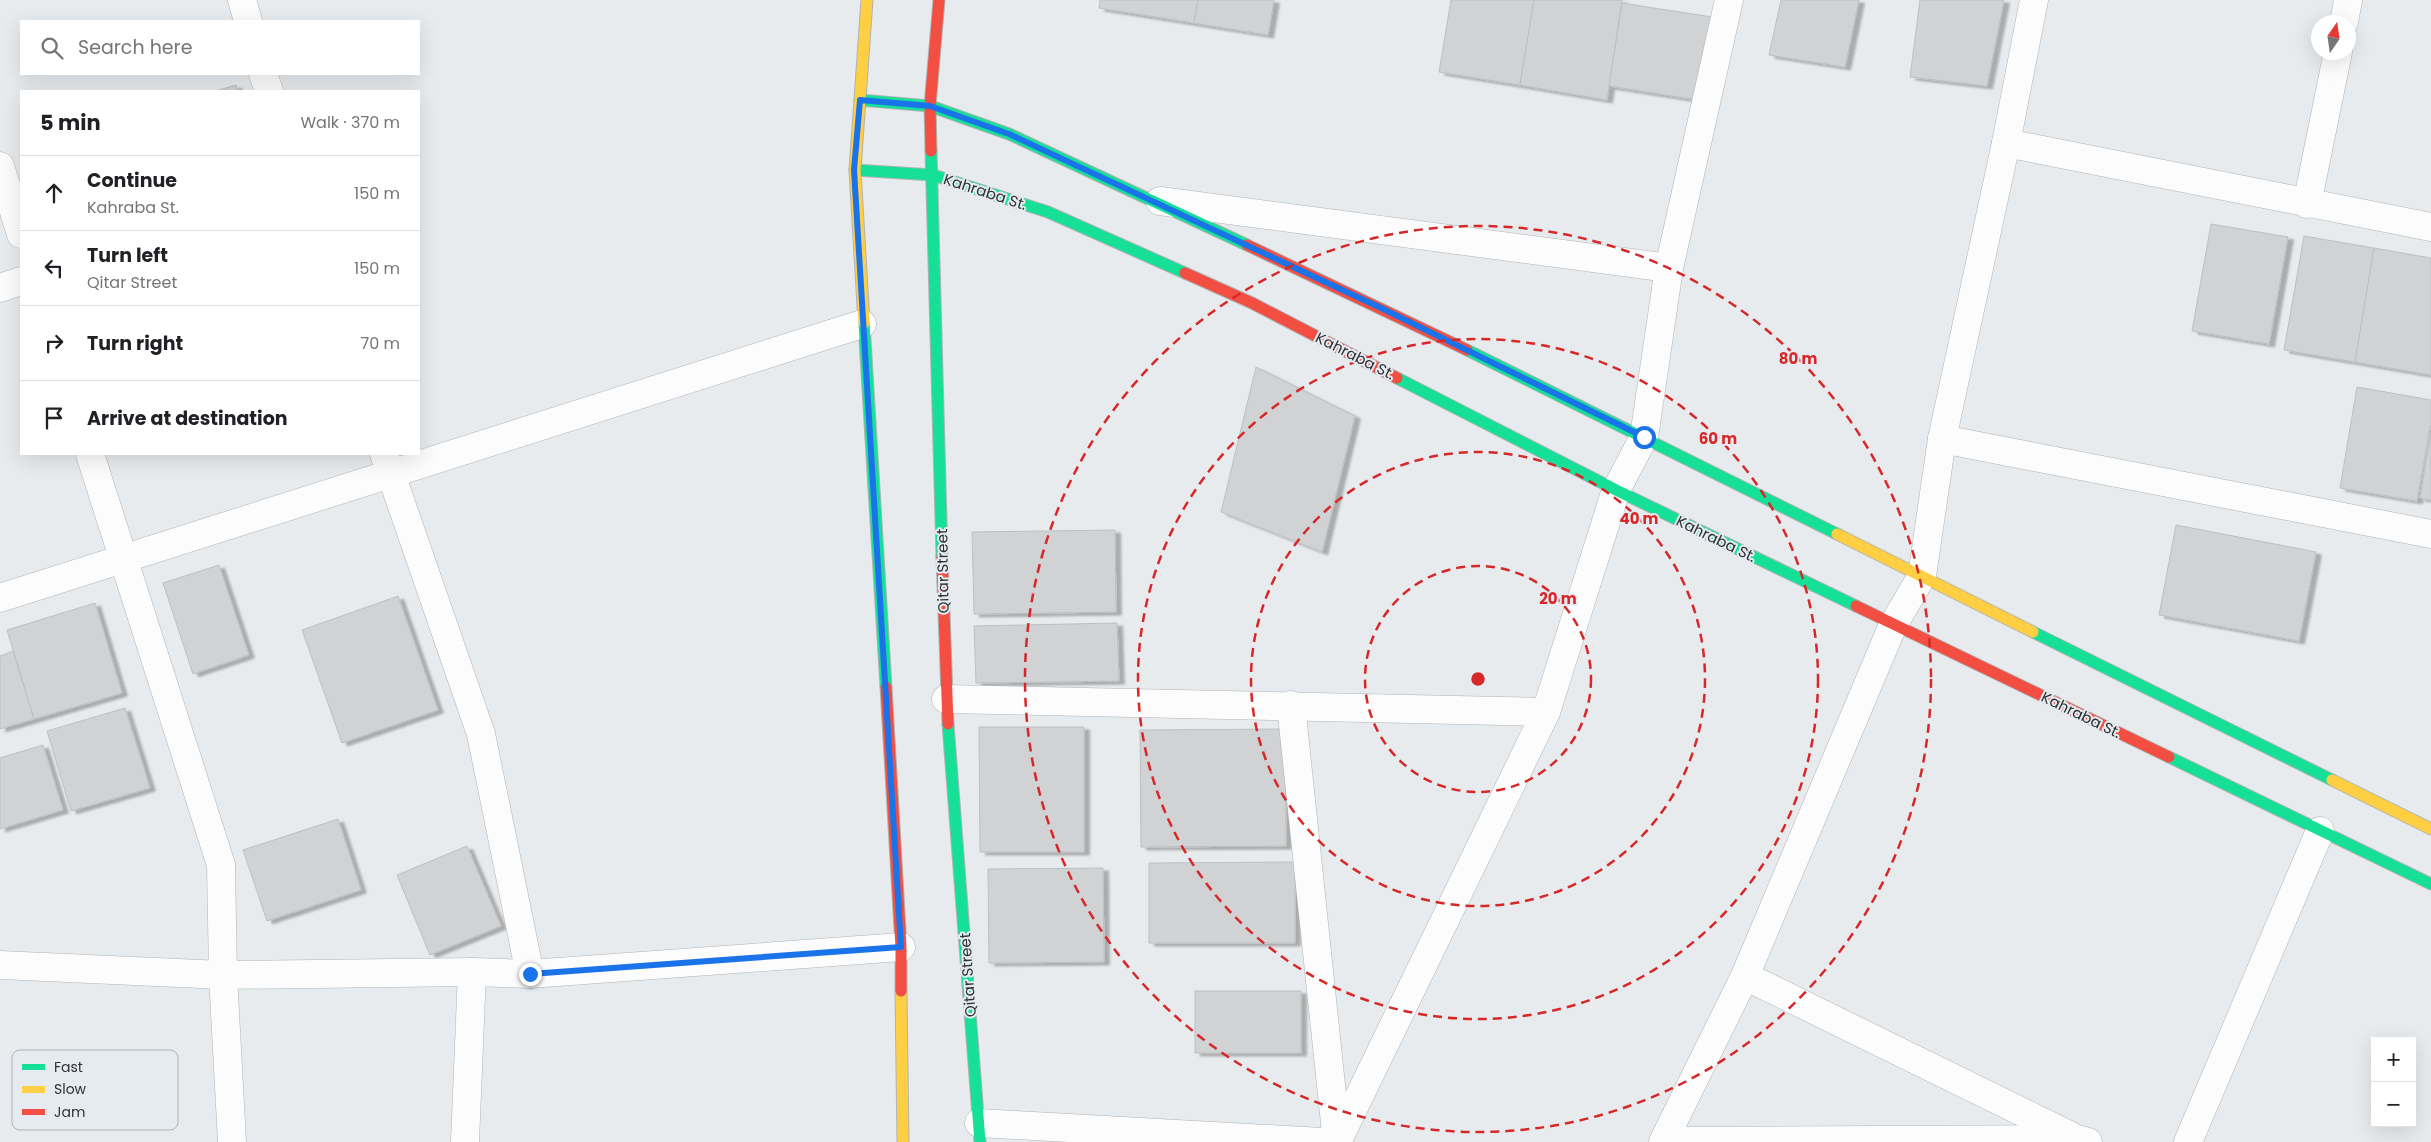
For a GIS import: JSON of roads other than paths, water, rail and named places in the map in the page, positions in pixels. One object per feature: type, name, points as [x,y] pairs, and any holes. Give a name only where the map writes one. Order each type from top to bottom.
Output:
[{"type":"main road","points":[[867,0],[854,170],[901,947],[903,1142]]},
{"type":"main road","name":"Qitar Street","points":[[939,0],[930,106],[946,699],[979,1132]]},
{"type":"main road","points":[[860,100],[930,106],[1009,134],[1156,201],[1381,308],[1644,437],[2431,829]]},
{"type":"main road","name":"Kahraba St.","points":[[854,170],[933,175],[1048,212],[1252,303],[1616,490],[2431,884]]},
{"type":"street","points":[[242,0],[248,20]]},
{"type":"street","points":[[1337,1142],[1546,712],[1616,490],[1644,437],[1669,268],[1729,0]]},
{"type":"street","points":[[2034,0],[2006,143],[1942,439],[1922,576],[1894,625],[1745,976],[1663,1141],[2080,1141]]},
{"type":"street","points":[[2345,15],[2348,0]]},
{"type":"street","points":[[2307,204],[2336,60]]},
{"type":"street","points":[[263,75],[269,90]]},
{"type":"street","points":[[2006,143],[2431,228]]},
{"type":"street","points":[[0,166],[20,231]]},
{"type":"street","points":[[1156,201],[1669,268]]},
{"type":"street","points":[[0,288],[20,281]]},
{"type":"street","points":[[420,455],[862,324]]},
{"type":"street","points":[[1942,439],[2431,534]]},
{"type":"street","points":[[90,455],[221,865],[223,975],[232,1142]]},
{"type":"street","points":[[0,598],[124,560],[388,464],[418,455]]},
{"type":"street","points":[[388,464],[481,734],[530,974]]},
{"type":"street","points":[[946,699],[1546,712]]},
{"type":"street","points":[[1291,705],[1337,1142]]},
{"type":"street","points":[[2188,1142],[2320,831]]},
{"type":"street","points":[[0,965],[223,975],[472,972],[530,974],[901,947]]},
{"type":"street","points":[[465,1142],[472,972]]},
{"type":"street","points":[[1745,976],[2080,1141]]},
{"type":"street","points":[[979,1132],[1322,1142]]}]
